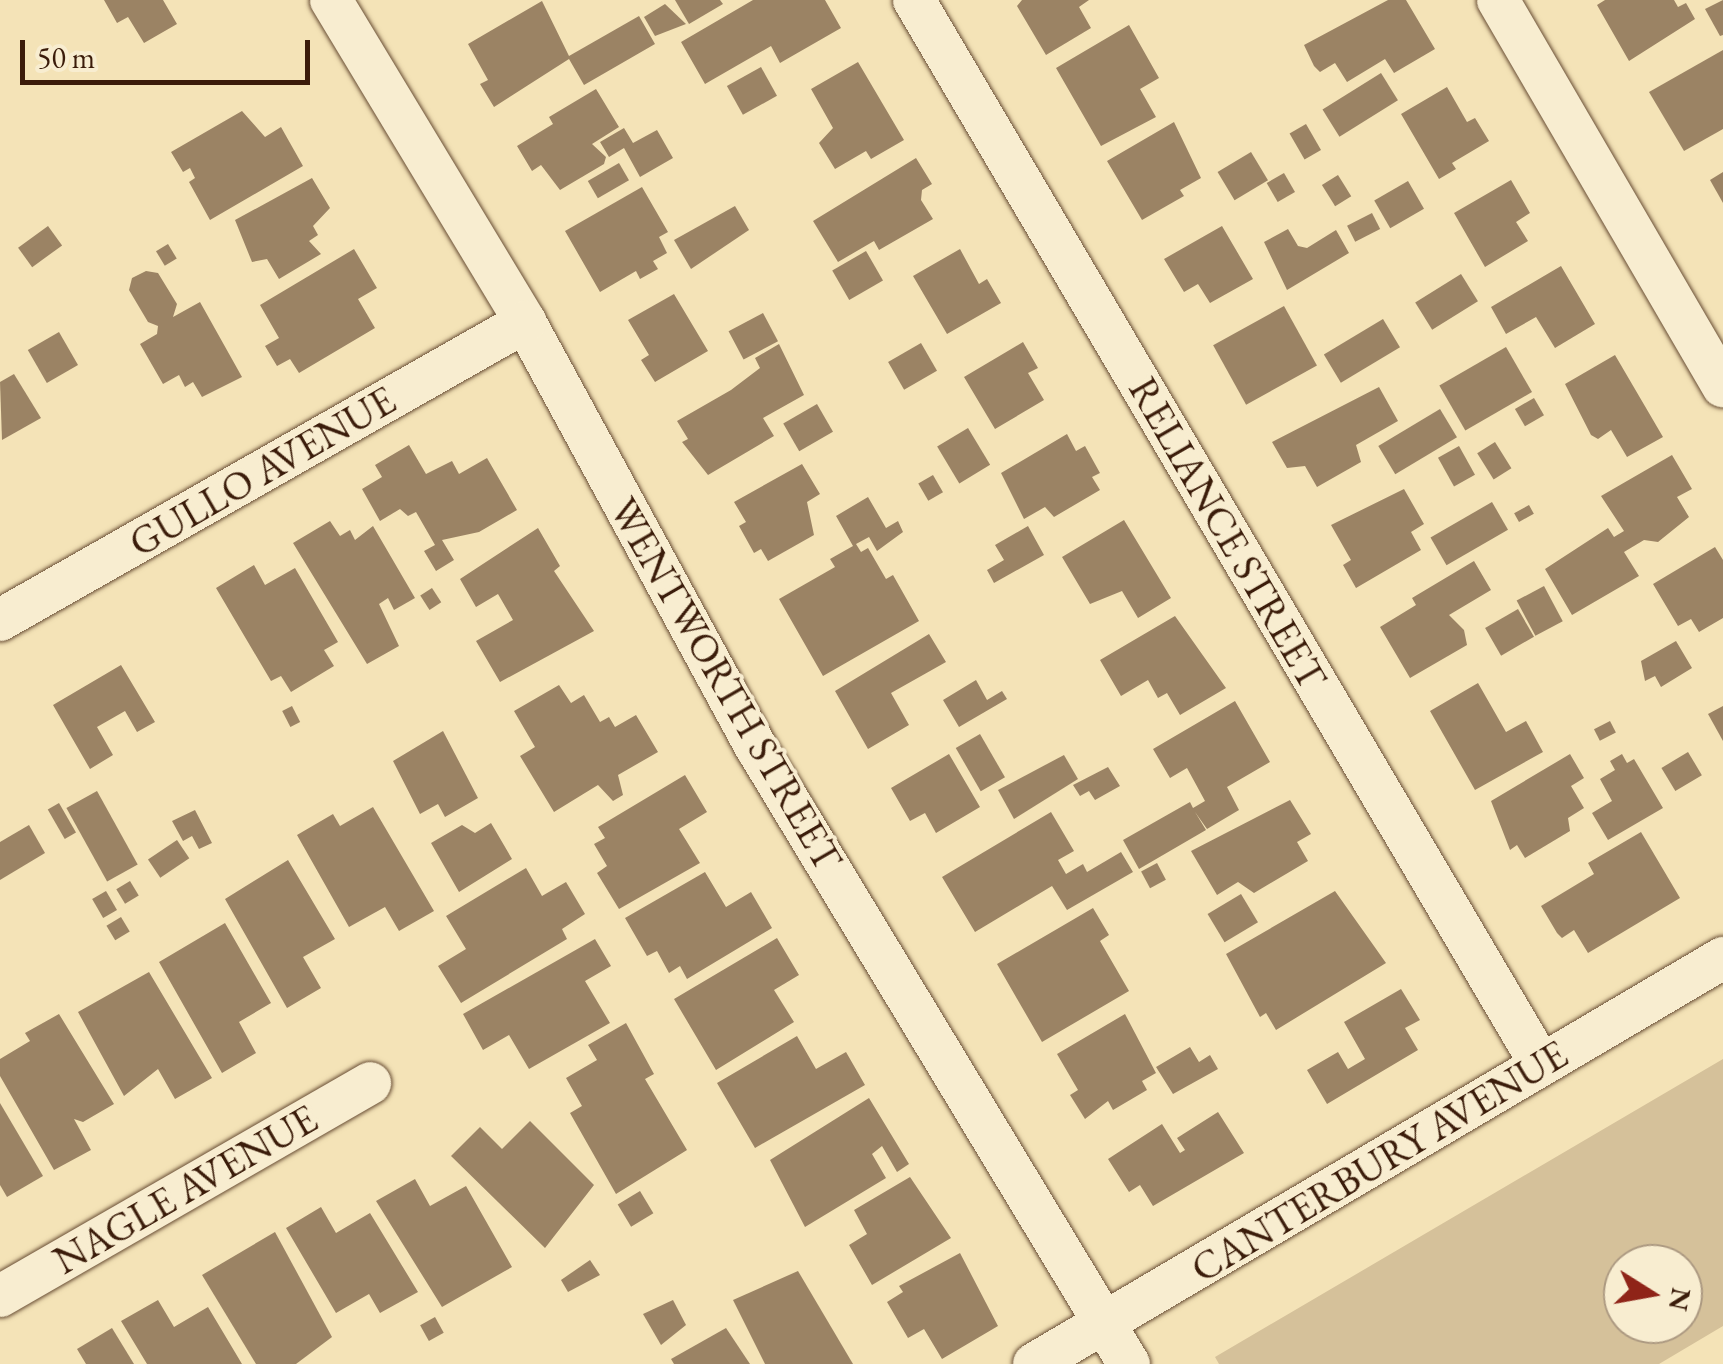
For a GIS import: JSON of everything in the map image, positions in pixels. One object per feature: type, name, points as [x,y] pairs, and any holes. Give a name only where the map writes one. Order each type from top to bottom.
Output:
[{"type":"street","name":"WENTWORTH STREET","points":[[331,0],[525,322],[756,747],[1130,1364]]},
{"type":"street","name":"RELIANCE STREET","points":[[914,0],[1542,1065]]},
{"type":"street","points":[[1498,0],[1723,386]]},
{"type":"street","name":"GULLO AVENUE","points":[[0,620],[525,322]]},
{"type":"street","name":"CANTERBURY AVENUE","points":[[1034,1364],[1723,958]]},
{"type":"street","name":"NAGLE AVENUE","points":[[0,1296],[370,1083]]},
{"type":"shaded area","points":[[1723,1059],[1723,1326],[1703,1338],[1703,1244],[1603,1244],[1603,1344],[1693,1344],[1659,1364],[1219,1364],[1215,1357]]},
{"type":"building","points":[[104,0],[163,0],[177,24],[144,43],[128,17],[117,23]]},
{"type":"building","points":[[675,0],[720,0],[723,4],[689,24]]},
{"type":"building","points":[[753,0],[825,0],[841,28],[780,63],[771,46],[705,84],[681,42]]},
{"type":"building","points":[[1022,0],[1089,0],[1079,7],[1091,28],[1046,55],[1017,6]]},
{"type":"building","points":[[1388,0],[1406,0],[1435,49],[1394,73],[1385,59],[1347,82],[1335,63],[1320,72],[1314,66],[1304,45]]},
{"type":"building","points":[[1605,0],[1674,0],[1678,7],[1686,3],[1695,19],[1629,61],[1597,5]]},
{"type":"building","points":[[1723,0],[1723,35],[1720,36],[1705,9]]},
{"type":"building","points":[[542,1],[569,56],[639,16],[655,44],[584,85],[569,59],[494,107],[480,84],[488,80],[468,44]]},
{"type":"building","points":[[665,4],[686,24],[655,36],[644,17]]},
{"type":"building","points":[[1129,25],[1159,78],[1140,89],[1156,117],[1101,146],[1056,68]]},
{"type":"building","points":[[1723,50],[1723,129],[1684,151],[1649,92]]},
{"type":"building","points":[[858,62],[904,140],[871,159],[866,151],[835,169],[819,143],[833,128],[811,89]]},
{"type":"building","points":[[761,67],[777,96],[743,115],[727,86]]},
{"type":"building","points":[[1381,73],[1398,100],[1339,137],[1322,110]]},
{"type":"building","points":[[1447,87],[1467,122],[1475,118],[1489,141],[1452,163],[1456,169],[1439,179],[1401,114]]},
{"type":"building","points":[[596,89],[619,127],[592,144],[606,157],[604,164],[560,190],[541,165],[532,171],[517,146],[553,124],[549,117]]},
{"type":"building","points":[[242,111],[265,137],[281,127],[303,166],[210,220],[189,182],[195,178],[190,168],[183,172],[171,152]]},
{"type":"building","points":[[1174,122],[1201,178],[1180,190],[1184,196],[1142,220],[1107,161]]},
{"type":"building","points":[[1306,124],[1321,150],[1305,159],[1290,134]]},
{"type":"building","points":[[624,128],[633,143],[657,130],[673,158],[640,177],[624,148],[609,157],[600,142]]},
{"type":"building","points":[[1251,152],[1268,180],[1235,200],[1218,172]]},
{"type":"building","points":[[916,158],[932,184],[922,190],[921,200],[933,219],[879,250],[874,241],[838,262],[813,221]]},
{"type":"building","points":[[619,163],[629,180],[598,198],[588,181]]},
{"type":"building","points":[[1723,172],[1723,203],[1710,180]]},
{"type":"building","points":[[1284,173],[1295,192],[1278,202],[1267,183]]},
{"type":"building","points":[[1338,175],[1351,196],[1335,206],[1322,185]]},
{"type":"building","points":[[312,178],[330,208],[313,226],[318,235],[309,241],[321,254],[279,279],[267,259],[252,262],[235,220]]},
{"type":"building","points":[[1511,180],[1530,213],[1516,222],[1528,241],[1485,267],[1454,213]]},
{"type":"building","points":[[1408,181],[1424,209],[1390,228],[1374,200]]},
{"type":"building","points":[[642,187],[668,232],[659,237],[667,253],[653,261],[658,269],[640,279],[636,271],[600,292],[565,231]]},
{"type":"building","points":[[735,206],[749,230],[691,269],[674,240]]},
{"type":"building","points":[[1372,213],[1380,229],[1355,242],[1347,226]]},
{"type":"building","points":[[48,226],[62,245],[32,267],[18,248]]},
{"type":"building","points":[[1222,226],[1253,279],[1210,303],[1198,284],[1184,292],[1164,259]]},
{"type":"building","points":[[1288,229],[1298,246],[1307,248],[1336,230],[1349,253],[1287,290],[1264,242]]},
{"type":"building","points":[[168,244],[177,259],[165,266],[156,251]]},
{"type":"building","points":[[354,249],[377,288],[358,299],[375,328],[299,373],[290,359],[277,366],[265,346],[279,338],[260,305]]},
{"type":"building","points":[[960,249],[979,284],[987,279],[1001,303],[947,334],[913,276]]},
{"type":"building","points":[[866,251],[883,280],[849,300],[832,270]]},
{"type":"building","points":[[1561,266],[1595,324],[1555,348],[1536,317],[1506,334],[1491,307]]},
{"type":"building","points":[[146,271],[158,273],[177,304],[173,317],[200,302],[242,377],[202,397],[193,382],[185,387],[179,375],[163,384],[140,344],[157,334],[158,326],[148,322],[129,290],[132,278]]},
{"type":"building","points":[[1461,274],[1478,301],[1432,330],[1415,303]]},
{"type":"building","points":[[674,294],[708,351],[655,382],[641,360],[649,355],[628,320]]},
{"type":"building","points":[[1284,306],[1317,365],[1246,405],[1213,345]]},
{"type":"building","points":[[763,313],[778,341],[744,360],[729,331]]},
{"type":"building","points":[[1383,319],[1400,347],[1341,383],[1324,355]]},
{"type":"building","points":[[59,332],[78,365],[47,383],[28,350]]},
{"type":"building","points":[[1023,342],[1038,368],[1028,373],[1044,400],[995,429],[964,377]]},
{"type":"building","points":[[921,343],[937,371],[904,390],[888,362]]},
{"type":"building","points":[[779,344],[804,395],[763,418],[774,436],[708,475],[682,442],[688,439],[677,421],[731,390],[760,368],[755,358]]},
{"type":"building","points":[[1506,347],[1532,392],[1465,431],[1439,386]]},
{"type":"building","points":[[1615,355],[1663,437],[1627,457],[1611,430],[1598,439],[1591,435],[1565,384]]},
{"type":"building","points":[[14,374],[41,418],[2,440],[0,382]]},
{"type":"building","points":[[1379,387],[1398,421],[1356,445],[1361,462],[1317,487],[1305,466],[1287,468],[1272,442]]},
{"type":"building","points":[[1534,398],[1544,415],[1525,426],[1515,409]]},
{"type":"building","points":[[817,404],[833,432],[799,451],[783,424]]},
{"type":"building","points":[[1440,409],[1457,437],[1395,474],[1378,446]]},
{"type":"building","points":[[968,428],[990,465],[959,483],[937,447]]},
{"type":"building","points":[[1067,434],[1076,451],[1085,446],[1100,473],[1092,477],[1100,490],[1054,517],[1045,507],[1024,519],[1001,473]]},
{"type":"building","points":[[1495,442],[1511,468],[1494,479],[1477,453]]},
{"type":"building","points":[[409,445],[426,474],[452,461],[459,474],[487,458],[517,510],[479,532],[442,540],[454,560],[436,571],[424,551],[435,545],[416,512],[408,516],[400,509],[380,521],[362,489],[382,477],[375,465]]},
{"type":"building","points":[[1459,446],[1475,475],[1454,486],[1438,458]]},
{"type":"building","points":[[1672,455],[1692,489],[1677,497],[1689,517],[1658,542],[1644,540],[1624,552],[1639,576],[1572,615],[1545,569],[1608,528],[1614,537],[1624,531],[1601,496]]},
{"type":"building","points":[[802,464],[820,494],[807,502],[814,535],[768,561],[761,549],[754,553],[739,526],[746,522],[734,502]]},
{"type":"building","points":[[933,475],[943,492],[928,501],[918,484]]},
{"type":"building","points":[[1404,489],[1424,524],[1411,532],[1421,550],[1356,588],[1343,565],[1351,560],[1331,525]]},
{"type":"building","points":[[868,497],[886,528],[898,521],[903,532],[877,551],[869,537],[856,544],[861,552],[868,548],[886,579],[893,575],[919,621],[823,676],[779,599],[835,567],[830,559],[853,546],[836,516]]},
{"type":"building","points":[[1492,502],[1508,530],[1447,565],[1431,538]]},
{"type":"building","points":[[1529,505],[1534,514],[1519,522],[1514,513]]},
{"type":"building","points":[[1124,520],[1171,598],[1138,618],[1122,591],[1090,604],[1062,557]]},
{"type":"building","points":[[330,521],[340,536],[350,530],[355,540],[373,526],[415,598],[394,610],[388,598],[379,604],[399,646],[367,664],[293,543]]},
{"type":"building","points":[[1028,526],[1044,555],[994,583],[987,570],[1004,560],[995,545]]},
{"type":"building","points":[[538,528],[560,566],[554,571],[594,631],[500,682],[476,641],[513,620],[498,594],[476,607],[460,579]]},
{"type":"building","points":[[1715,547],[1723,560],[1723,618],[1699,632],[1691,619],[1678,626],[1653,584]]},
{"type":"building","points":[[1474,561],[1491,590],[1449,615],[1464,630],[1467,645],[1410,678],[1380,627],[1416,605],[1412,598]]},
{"type":"building","points":[[254,565],[265,585],[295,568],[338,642],[324,650],[334,666],[291,692],[281,676],[271,681],[216,588]]},
{"type":"building","points":[[1544,586],[1563,621],[1535,636],[1517,601]]},
{"type":"building","points":[[432,588],[441,602],[430,610],[420,596]]},
{"type":"building","points":[[1518,609],[1534,637],[1501,656],[1485,628]]},
{"type":"building","points":[[1175,616],[1226,688],[1180,715],[1167,693],[1158,698],[1148,680],[1121,696],[1100,660]]},
{"type":"building","points":[[929,634],[946,662],[891,693],[909,725],[868,749],[835,691]]},
{"type":"building","points":[[1676,641],[1692,668],[1661,687],[1655,676],[1645,681],[1641,661]]},
{"type":"building","points":[[121,665],[155,722],[137,732],[125,711],[97,727],[113,755],[90,769],[53,705]]},
{"type":"building","points":[[976,680],[987,700],[1002,691],[1007,699],[959,727],[943,700]]},
{"type":"building","points":[[1478,683],[1506,732],[1526,721],[1543,752],[1475,790],[1430,711]]},
{"type":"building","points":[[559,685],[571,703],[584,695],[600,722],[609,717],[615,727],[636,715],[658,752],[618,775],[623,795],[613,801],[598,785],[554,812],[520,756],[535,747],[514,711]]},
{"type":"building","points":[[1235,701],[1270,762],[1227,787],[1239,810],[1207,829],[1195,812],[1206,830],[1139,869],[1123,840],[1190,802],[1193,808],[1205,801],[1187,768],[1170,778],[1153,749]]},
{"type":"building","points":[[292,706],[300,722],[290,727],[282,711]]},
{"type":"building","points":[[1723,706],[1723,741],[1708,714]]},
{"type":"building","points":[[1610,721],[1616,733],[1600,741],[1594,729]]},
{"type":"building","points":[[443,731],[478,798],[445,817],[438,804],[420,814],[393,761]]},
{"type":"building","points":[[980,734],[1005,777],[981,791],[956,748]]},
{"type":"building","points":[[1688,752],[1702,775],[1675,791],[1661,768]]},
{"type":"building","points":[[949,754],[980,807],[936,833],[925,813],[910,821],[891,788]]},
{"type":"building","points":[[1570,754],[1584,778],[1571,786],[1584,808],[1568,818],[1570,831],[1525,858],[1517,845],[1510,850],[1491,801]]},
{"type":"building","points":[[1622,754],[1627,763],[1634,759],[1663,808],[1608,840],[1592,813],[1612,801],[1600,779],[1615,770],[1610,761]]},
{"type":"building","points":[[1064,755],[1078,779],[1014,819],[998,790]]},
{"type":"building","points":[[1108,767],[1120,786],[1095,800],[1089,791],[1080,796],[1073,785]]},
{"type":"building","points":[[685,775],[707,812],[679,829],[700,863],[619,909],[597,873],[607,866],[594,844],[605,838],[598,827]]},
{"type":"building","points":[[97,791],[138,864],[107,881],[66,808]]},
{"type":"building","points":[[1290,800],[1311,834],[1297,842],[1308,861],[1254,893],[1238,882],[1217,895],[1191,851]]},
{"type":"building","points":[[59,803],[76,832],[65,839],[48,810]]},
{"type":"building","points":[[373,807],[434,911],[399,931],[385,907],[349,927],[297,835],[333,814],[340,826]]},
{"type":"building","points":[[195,810],[212,843],[199,849],[192,836],[183,841],[172,821]]},
{"type":"building","points":[[1051,812],[1074,851],[1058,860],[1066,874],[1083,864],[1087,872],[1121,852],[1133,872],[1067,910],[1052,886],[975,932],[942,877]]},
{"type":"building","points":[[491,823],[512,859],[459,892],[431,843],[462,825],[475,833]]},
{"type":"building","points":[[29,825],[45,853],[0,880],[0,842]]},
{"type":"building","points":[[1641,832],[1680,898],[1588,953],[1574,930],[1562,938],[1541,906],[1594,874],[1588,863]]},
{"type":"building","points":[[177,840],[189,858],[160,878],[148,860]]},
{"type":"building","points":[[288,860],[335,939],[303,957],[321,988],[287,1008],[225,899]]},
{"type":"building","points":[[1157,863],[1166,880],[1150,888],[1141,871]]},
{"type":"building","points":[[526,868],[542,896],[566,882],[585,914],[562,929],[567,939],[461,1003],[438,966],[466,949],[446,916]]},
{"type":"building","points":[[705,872],[726,907],[751,892],[772,928],[687,979],[680,966],[669,973],[657,951],[647,956],[625,918]]},
{"type":"building","points":[[130,881],[139,896],[125,904],[116,889]]},
{"type":"building","points":[[106,891],[117,910],[103,918],[92,899]]},
{"type":"building","points":[[1335,891],[1386,963],[1276,1030],[1266,1013],[1260,1017],[1226,954]]},
{"type":"building","points":[[1241,894],[1258,922],[1225,942],[1208,914]]},
{"type":"building","points":[[1093,908],[1109,935],[1100,941],[1129,991],[1042,1042],[997,964]]},
{"type":"building","points":[[121,917],[130,932],[115,940],[106,926]]},
{"type":"building","points":[[225,923],[271,1003],[239,1022],[256,1053],[222,1073],[159,962]]},
{"type":"building","points":[[777,938],[799,975],[774,990],[794,1022],[716,1070],[674,999]]},
{"type":"building","points":[[595,939],[611,966],[585,981],[610,1023],[529,1069],[509,1035],[483,1050],[463,1014]]},
{"type":"building","points":[[149,972],[212,1078],[175,1099],[158,1069],[124,1096],[78,1012]]},
{"type":"building","points":[[1401,989],[1420,1020],[1405,1028],[1418,1050],[1327,1104],[1307,1070],[1338,1052],[1348,1069],[1365,1059],[1344,1022]]},
{"type":"building","points":[[59,1014],[114,1104],[83,1122],[74,1119],[91,1150],[54,1170],[0,1076],[0,1059],[30,1041],[25,1033]]},
{"type":"building","points":[[1125,1014],[1156,1073],[1142,1081],[1147,1090],[1113,1110],[1108,1101],[1085,1119],[1070,1095],[1078,1090],[1057,1054]]},
{"type":"building","points":[[626,1023],[654,1074],[645,1079],[687,1150],[616,1194],[570,1113],[582,1106],[566,1078],[597,1060],[588,1045]]},
{"type":"building","points":[[797,1036],[816,1069],[846,1052],[865,1085],[755,1148],[717,1083]]},
{"type":"building","points":[[1190,1047],[1199,1062],[1210,1055],[1218,1069],[1173,1094],[1156,1067]]},
{"type":"building","points":[[869,1098],[909,1164],[897,1172],[882,1146],[872,1154],[886,1178],[805,1227],[770,1160]]},
{"type":"building","points":[[0,1103],[43,1176],[7,1197],[0,1185]]},
{"type":"building","points":[[1218,1112],[1244,1153],[1153,1206],[1140,1185],[1129,1192],[1108,1159],[1162,1124],[1180,1153],[1185,1150],[1177,1138]]},
{"type":"building","points":[[530,1121],[594,1185],[545,1248],[451,1156],[480,1127],[502,1149]]},
{"type":"building","points":[[910,1177],[951,1238],[872,1285],[849,1245],[867,1234],[854,1210]]},
{"type":"building","points":[[415,1179],[430,1206],[466,1186],[512,1267],[442,1307],[376,1201]]},
{"type":"building","points":[[640,1191],[653,1213],[631,1227],[618,1204]]},
{"type":"building","points":[[321,1207],[336,1233],[370,1213],[418,1292],[380,1313],[369,1294],[336,1313],[286,1228]]},
{"type":"building","points":[[275,1232],[332,1337],[296,1364],[256,1364],[202,1275]]},
{"type":"building","points":[[960,1253],[998,1326],[942,1359],[924,1329],[908,1338],[887,1302],[903,1292],[899,1286]]},
{"type":"building","points":[[590,1260],[600,1275],[568,1292],[561,1280]]},
{"type":"building","points":[[798,1271],[853,1364],[765,1364],[733,1300]]},
{"type":"building","points":[[158,1300],[174,1327],[208,1307],[242,1364],[147,1364],[121,1321]]},
{"type":"building","points":[[673,1300],[686,1325],[661,1345],[643,1314]]},
{"type":"building","points":[[435,1317],[444,1333],[429,1341],[420,1325]]},
{"type":"building","points":[[112,1328],[134,1364],[86,1364],[77,1349]]},
{"type":"building","points":[[726,1328],[750,1364],[674,1364],[671,1359]]}]
